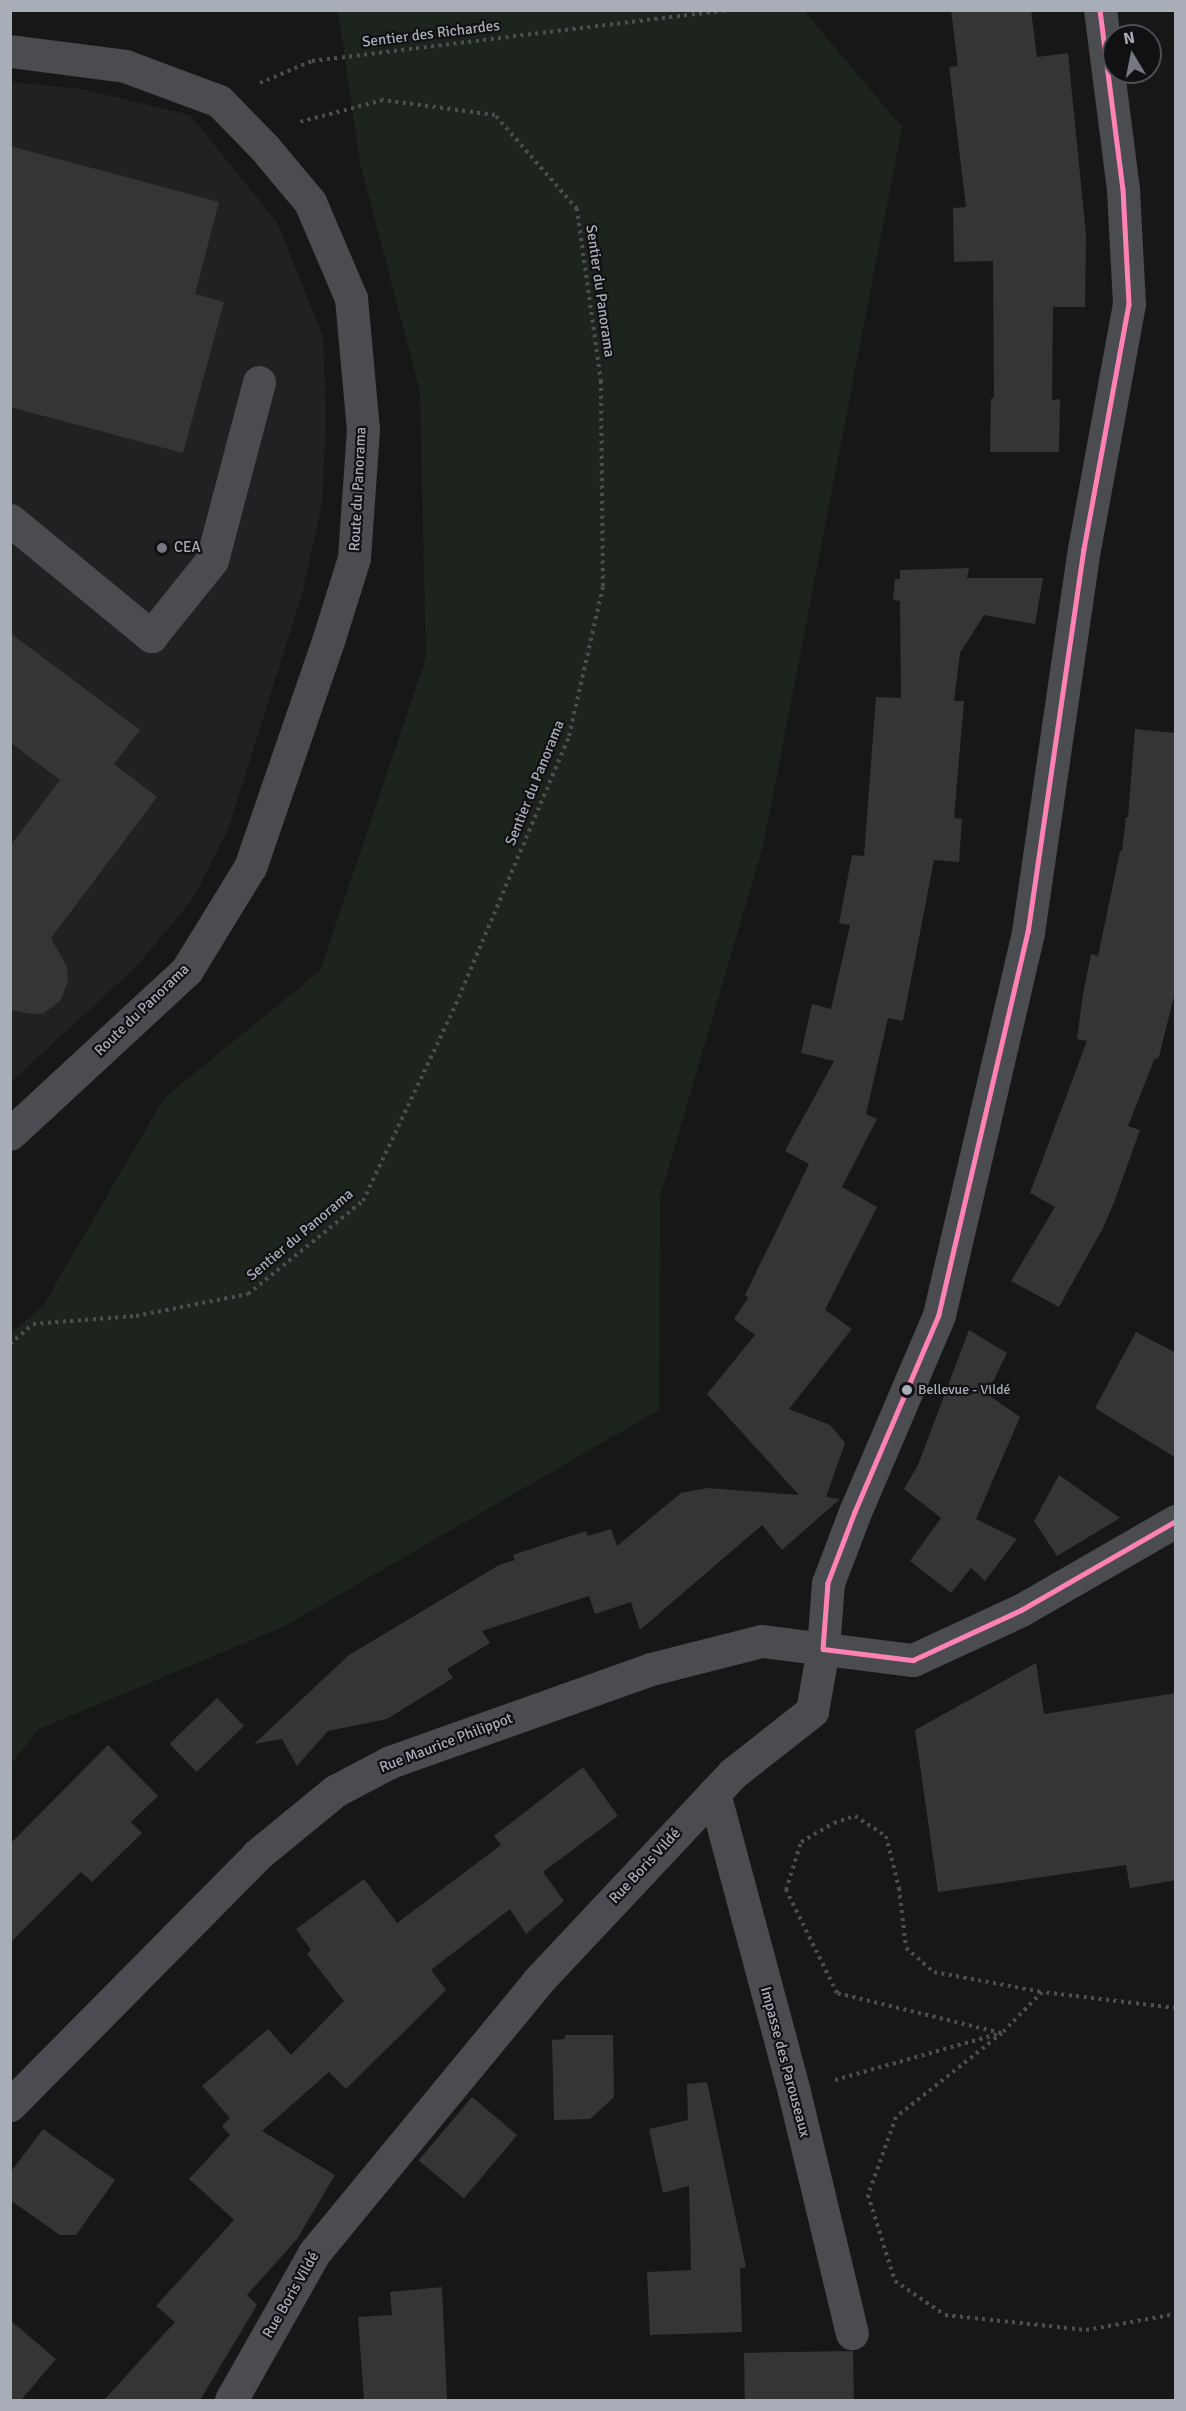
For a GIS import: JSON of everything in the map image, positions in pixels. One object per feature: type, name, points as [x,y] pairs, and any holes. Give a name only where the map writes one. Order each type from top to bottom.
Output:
[{"type":"street","name":"Rue Boris Vildé","points":[[231,2400],[314,2253],[537,1982],[732,1774],[812,1711],[823,1649],[828,1583],[855,1512],[939,1315],[1028,932],[1084,549],[1129,304],[1123,189],[1100,10]]},
{"type":"street","name":"Route du Panorama","points":[[10,51],[125,66],[219,101],[264,147],[310,202],[351,298],[363,429],[354,558],[330,638],[250,867],[187,970],[10,1134]]},
{"type":"street","points":[[10,520],[151,636],[212,560],[259,382]]},
{"type":"street","points":[[823,1649],[913,1660],[1021,1610],[1176,1521]]},
{"type":"street","name":"Rue Maurice Philippot","points":[[10,2105],[257,1855],[335,1791],[390,1762],[685,1659],[762,1641],[823,1649]]},
{"type":"street","name":"Impasse des Parouseaux","points":[[714,1793],[794,2092],[852,2333]]},
{"type":"path","name":"Sentier des Richardes","points":[[219,101],[312,61],[726,10]]},
{"type":"path","name":"Sentier du Panorama","points":[[10,1344],[33,1324],[136,1316],[248,1294],[363,1201],[456,1004],[569,736],[603,586],[601,382],[577,209],[495,115],[383,100],[293,123],[264,147]]},
{"type":"path","points":[[1002,2033],[837,1993],[786,1890],[801,1842],[834,1823],[855,1816],[886,1836],[899,1888],[906,1948],[934,1972],[1042,1992],[1176,2008]]},
{"type":"path","points":[[1042,1992],[1002,2033],[896,2117],[868,2195],[895,2281],[945,2315],[1086,2330],[1176,2314]]},
{"type":"path","points":[[794,2092],[1002,2033]]},
{"type":"shaded area","points":[[338,11],[804,11],[902,127],[764,842],[660,1197],[659,1410],[285,1626],[39,1729],[11,1764],[11,1333],[43,1306],[164,1098],[320,971],[426,658],[420,391],[360,163]]},
{"type":"shaded area","name":"CEA","points":[[11,82],[82,89],[190,115],[277,222],[323,337],[326,417],[322,504],[303,591],[228,830],[192,900],[136,967],[11,1082]]},
{"type":"building","points":[[951,10],[1031,10],[1037,57],[1068,53],[1086,234],[1085,307],[1053,307],[1052,400],[1060,399],[1059,452],[990,452],[991,399],[994,398],[993,261],[954,262],[953,208],[966,207],[949,67],[958,66]]},
{"type":"building","points":[[10,146],[219,202],[195,294],[224,302],[183,453],[10,407]]},
{"type":"building","points":[[969,568],[967,578],[1043,578],[1035,624],[984,615],[960,653],[954,701],[964,701],[954,818],[962,819],[959,862],[934,860],[903,1021],[888,1018],[866,1114],[877,1119],[842,1187],[877,1207],[825,1310],[852,1329],[789,1409],[830,1425],[845,1443],[826,1497],[840,1499],[782,1550],[762,1525],[640,1630],[631,1602],[595,1614],[589,1596],[482,1631],[490,1643],[447,1669],[453,1678],[387,1719],[328,1731],[297,1766],[282,1739],[254,1744],[349,1655],[499,1565],[515,1560],[513,1555],[586,1531],[588,1536],[611,1529],[617,1546],[681,1493],[707,1488],[799,1495],[707,1394],[755,1335],[734,1319],[748,1298],[745,1295],[809,1164],[785,1151],[834,1061],[801,1053],[812,1004],[831,1009],[850,925],[839,923],[852,855],[864,856],[876,697],[901,698],[900,601],[893,600],[895,579],[900,579],[900,570]]},
{"type":"building","points":[[10,633],[140,730],[114,764],[157,797],[51,938],[67,967],[68,982],[60,1001],[44,1013],[34,1014],[10,1010],[10,846],[60,780],[10,742]]},
{"type":"building","points":[[1135,729],[1176,733],[1176,988],[1159,1057],[1154,1060],[1128,1126],[1140,1130],[1115,1200],[1103,1228],[1059,1307],[1011,1281],[1055,1207],[1030,1193],[1087,1041],[1077,1039],[1083,994],[1091,954],[1098,956],[1120,851],[1122,851],[1126,817],[1128,817]]},
{"type":"building","points":[[969,1330],[1007,1353],[987,1394],[1020,1417],[976,1519],[1017,1539],[985,1581],[971,1568],[951,1593],[910,1561],[941,1518],[904,1489],[918,1465]]},
{"type":"building","points":[[1136,1332],[1176,1353],[1176,1458],[1095,1408]]},
{"type":"building","points":[[1059,1475],[1120,1518],[1057,1556],[1034,1521]]},
{"type":"building","points":[[1036,1663],[1044,1714],[1176,1693],[1176,1880],[1130,1888],[1126,1865],[938,1892],[915,1730]]},
{"type":"building","points":[[217,1698],[244,1726],[197,1772],[170,1744]]},
{"type":"building","points":[[108,1745],[158,1796],[131,1822],[142,1833],[92,1882],[81,1872],[10,1943],[10,1844]]},
{"type":"building","points":[[583,1767],[618,1816],[543,1872],[564,1901],[526,1934],[510,1909],[431,1970],[446,1990],[346,2089],[329,2072],[262,2131],[335,2175],[297,2239],[247,2295],[257,2305],[200,2400],[104,2400],[175,2322],[156,2306],[234,2220],[189,2179],[230,2135],[222,2126],[230,2118],[202,2086],[268,2029],[291,2055],[344,2001],[307,1954],[311,1950],[296,1929],[364,1879],[397,1923],[501,1845],[494,1836]]},
{"type":"building","points":[[565,2035],[613,2035],[614,2097],[590,2119],[554,2120],[552,2040],[565,2039]]},
{"type":"building","points":[[707,2082],[746,2267],[740,2268],[742,2332],[650,2335],[647,2272],[691,2270],[689,2186],[663,2193],[649,2129],[688,2120],[687,2084]]},
{"type":"building","points":[[472,2097],[517,2135],[464,2199],[419,2161]]},
{"type":"building","points":[[43,2129],[115,2180],[76,2235],[60,2235],[10,2200],[10,2173]]},
{"type":"building","points":[[442,2287],[447,2400],[364,2400],[358,2317],[392,2315],[390,2292]]},
{"type":"building","points":[[10,2320],[56,2359],[21,2400],[10,2400]]},
{"type":"building","points":[[853,2351],[854,2400],[745,2400],[744,2353]]},
{"type":"transit line","points":[[1100,10],[1123,189],[1129,304],[1084,549],[1028,932],[939,1315],[855,1512],[828,1583],[823,1649],[913,1660],[1021,1610],[1176,1521]]},
{"type":"place","name":"CEA","points":[[162,548]]},
{"type":"place","name":"Bellevue - Vildé","points":[[907,1390]]}]
